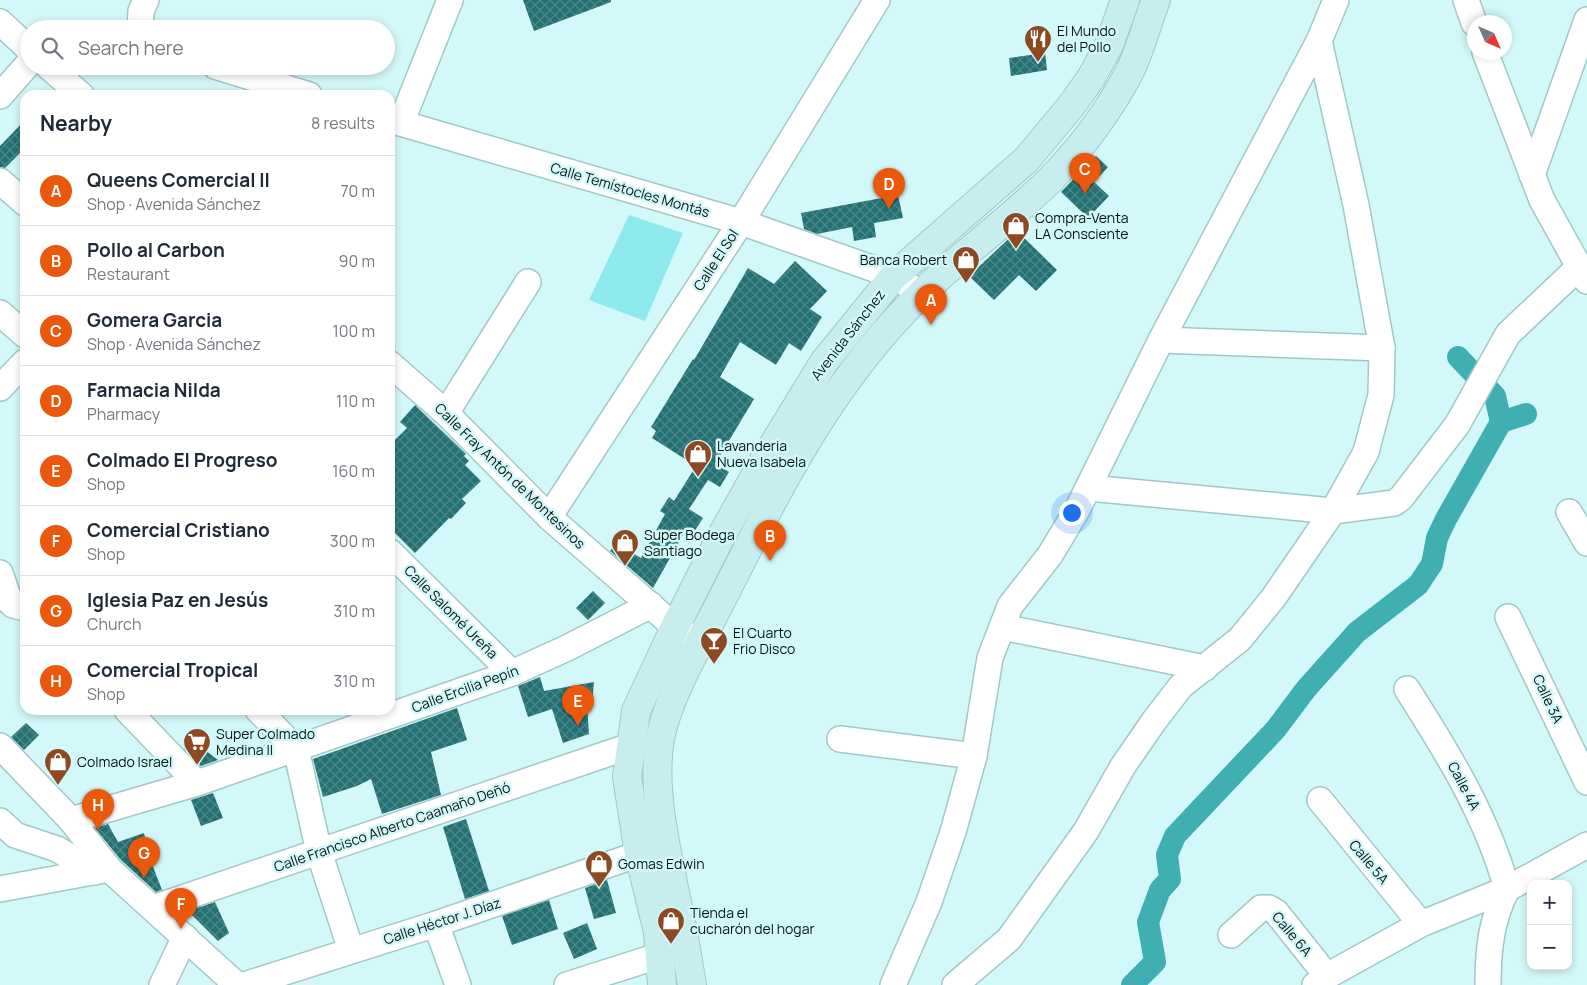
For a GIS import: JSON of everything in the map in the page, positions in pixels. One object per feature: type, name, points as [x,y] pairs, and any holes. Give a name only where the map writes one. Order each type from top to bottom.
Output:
[{"type":"street","points":[[140,20],[141,11],[146,0]]},
{"type":"street","points":[[396,121],[450,0]]},
{"type":"street","name":"Calle El Sol","points":[[550,517],[741,222],[877,0]]},
{"type":"street","name":"Avenida Sánchez","points":[[662,985],[661,955],[639,854],[627,777],[636,711],[675,628],[718,542],[764,460],[824,362],[894,276],[1027,159],[1072,106],[1092,78],[1109,45],[1125,0]]},
{"type":"street","name":"Avenida Sánchez","points":[[692,985],[660,818],[658,786],[659,746],[664,720],[700,643],[788,469],[842,385],[874,344],[922,294],[1052,178],[1077,149],[1114,98],[1131,69],[1156,0]]},
{"type":"street","points":[[893,985],[929,902],[953,832],[974,756],[990,658],[1010,606],[1050,555],[1089,488],[1160,340],[1319,41],[1336,0]]},
{"type":"street","points":[[1466,0],[1471,15]]},
{"type":"street","points":[[1532,175],[1587,20]]},
{"type":"street","points":[[0,22],[20,41]]},
{"type":"street","points":[[956,985],[1009,939],[1086,831],[1123,766],[1181,686],[1240,639],[1274,597],[1333,511],[1366,452],[1381,395],[1382,348],[1356,205],[1319,41]]},
{"type":"street","points":[[1089,488],[1333,511],[1387,505],[1400,498],[1457,425],[1483,382],[1508,334],[1582,266],[1542,200],[1488,60]]},
{"type":"street","points":[[0,96],[20,73]]},
{"type":"street","points":[[58,75],[74,90]]},
{"type":"street","points":[[244,75],[293,90]]},
{"type":"street","name":"Calle Temístocles Montás","points":[[396,121],[741,222],[894,276],[922,294]]},
{"type":"street","points":[[0,181],[20,199]]},
{"type":"street","points":[[446,413],[528,282]]},
{"type":"street","points":[[0,313],[20,331]]},
{"type":"street","points":[[1160,340],[1382,348]]},
{"type":"street","points":[[0,388],[20,367]]},
{"type":"street","name":"Calle Fray Antón de Montesinos","points":[[395,368],[446,413],[550,517],[675,628],[700,643]]},
{"type":"street","points":[[1569,512],[1587,543]]},
{"type":"street","name":"Calle Salomé Ureña","points":[[395,557],[512,673]]},
{"type":"street","points":[[0,573],[10,602],[20,607]]},
{"type":"street","name":"Calle Ercilia Pepín","points":[[397,704],[512,673],[567,648],[651,605]]},
{"type":"street","name":"Calle 3A","points":[[1508,617],[1587,782]]},
{"type":"street","points":[[1002,627],[1205,668]]},
{"type":"street","name":"Calle 4A","points":[[1407,689],[1445,749],[1473,801],[1500,864],[1507,889]]},
{"type":"street","points":[[132,715],[197,783]]},
{"type":"street","points":[[263,715],[296,749],[319,852],[350,950]]},
{"type":"street","name":"Calle Ercilia Pepín","points":[[71,820],[197,783],[296,749],[372,715]]},
{"type":"street","points":[[840,739],[974,756]]},
{"type":"street","points":[[0,746],[71,820],[102,871]]},
{"type":"street","name":"Calle Francisco Alberto Caamaño Deñó","points":[[153,908],[630,746]]},
{"type":"street","name":"Calle 5A","points":[[1320,800],[1421,924]]},
{"type":"street","points":[[0,821],[14,835],[57,849],[102,871],[153,908],[237,985]]},
{"type":"street","points":[[1321,980],[1421,924],[1507,889],[1587,845]]},
{"type":"street","name":"Calle Héctor J. Díaz","points":[[244,985],[436,924],[639,854]]},
{"type":"street","points":[[0,889],[102,871]]},
{"type":"street","points":[[1488,985],[1488,958],[1493,920],[1507,889]]},
{"type":"street","name":"Calle 6A","points":[[1231,935],[1261,908],[1269,908],[1276,912],[1321,980]]},
{"type":"street","points":[[436,924],[458,985]]},
{"type":"street","points":[[162,985],[185,937]]},
{"type":"street","points":[[566,985],[661,955]]},
{"type":"shaded area","points":[[629,215],[683,233],[645,321],[589,300]]},
{"type":"building","points":[[523,0],[611,0],[611,2],[534,31]]},
{"type":"building","points":[[1045,53],[1047,70],[1011,76],[1009,58]]},
{"type":"building","points":[[20,125],[20,153],[5,168],[0,167],[0,146]]},
{"type":"building","points":[[1096,156],[1108,167],[1094,182],[1109,196],[1088,218],[1061,192]]},
{"type":"building","points":[[898,195],[903,218],[874,223],[876,237],[854,241],[852,227],[817,234],[804,229],[801,213]]},
{"type":"building","name":"Compra-Venta LA Consciente","points":[[1017,231],[1057,270],[1036,291],[1019,275],[994,300],[969,276]]},
{"type":"building","points":[[795,261],[827,291],[810,309],[822,317],[801,351],[789,343],[776,365],[740,342],[720,377],[754,399],[715,464],[729,472],[720,487],[708,480],[689,509],[703,518],[694,532],[687,528],[653,588],[610,551],[616,543],[641,558],[665,514],[660,511],[669,497],[674,501],[696,466],[652,438],[656,431],[651,427],[694,360],[748,268],[774,284]]},
{"type":"building","points":[[415,405],[466,454],[464,456],[469,461],[465,465],[481,481],[462,499],[466,503],[415,553],[395,533],[395,440],[407,428],[400,422]]},
{"type":"building","points":[[593,591],[605,603],[588,620],[576,608]]},
{"type":"building","points":[[540,677],[544,691],[594,682],[592,704],[587,704],[589,734],[563,743],[552,709],[528,717],[518,686]]},
{"type":"building","points":[[457,708],[467,740],[431,752],[441,795],[382,814],[371,779],[357,786],[323,797],[313,759]]},
{"type":"building","points":[[26,723],[39,735],[24,750],[11,737]]},
{"type":"building","points":[[192,740],[218,760],[201,766],[184,749]]},
{"type":"building","points":[[213,793],[223,818],[201,826],[191,800]]},
{"type":"building","points":[[466,819],[489,891],[465,899],[443,827]]},
{"type":"building","points":[[108,824],[118,842],[144,833],[150,859],[162,890],[156,892],[120,859],[95,828]]},
{"type":"building","points":[[607,880],[616,913],[594,919],[585,888]]},
{"type":"building","points":[[549,900],[558,929],[512,945],[502,916]]},
{"type":"building","points":[[215,902],[229,933],[218,941],[188,911]]},
{"type":"building","points":[[587,923],[597,949],[574,959],[563,933]]},
{"type":"waterway","points":[[1458,357],[1495,396],[1501,422],[1526,414]]},
{"type":"waterway","points":[[1132,985],[1155,962],[1148,922],[1160,890],[1170,879],[1167,855],[1175,836],[1276,729],[1306,689],[1357,632],[1418,585],[1432,564],[1437,538],[1446,519],[1501,422]]},
{"type":"place","name":"El Mundo del Pollo","points":[[1038,63]]},
{"type":"place","name":"Gomera Garcia","points":[[1085,194]]},
{"type":"place","name":"Farmacia Nilda","points":[[889,209]]},
{"type":"place","name":"Compra-Venta LA Consciente","points":[[1016,250]]},
{"type":"place","name":"Banca Robert","points":[[966,284]]},
{"type":"place","name":"Queens Comercial II","points":[[931,325]]},
{"type":"place","name":"Lavanderia Nueva Isabela","points":[[698,478]]},
{"type":"place","name":"Pollo al Carbon","points":[[770,561]]},
{"type":"place","name":"Super Bodega Santiago","points":[[625,567]]},
{"type":"place","name":"El Cuarto Frio Disco","points":[[714,665]]},
{"type":"place","name":"Colmado El Progreso","points":[[578,726]]},
{"type":"place","name":"Super Colmado Medina II","points":[[197,766]]},
{"type":"place","name":"Colmado Israel","points":[[58,786]]},
{"type":"place","name":"Comercial Tropical","points":[[98,830]]},
{"type":"place","name":"Iglesia Paz en Jesús","points":[[144,878]]},
{"type":"place","name":"Gomas Edwin","points":[[599,888]]},
{"type":"place","name":"Comercial Cristiano","points":[[181,929]]},
{"type":"place","name":"Tienda el cucharón del hogar","points":[[671,945]]}]
